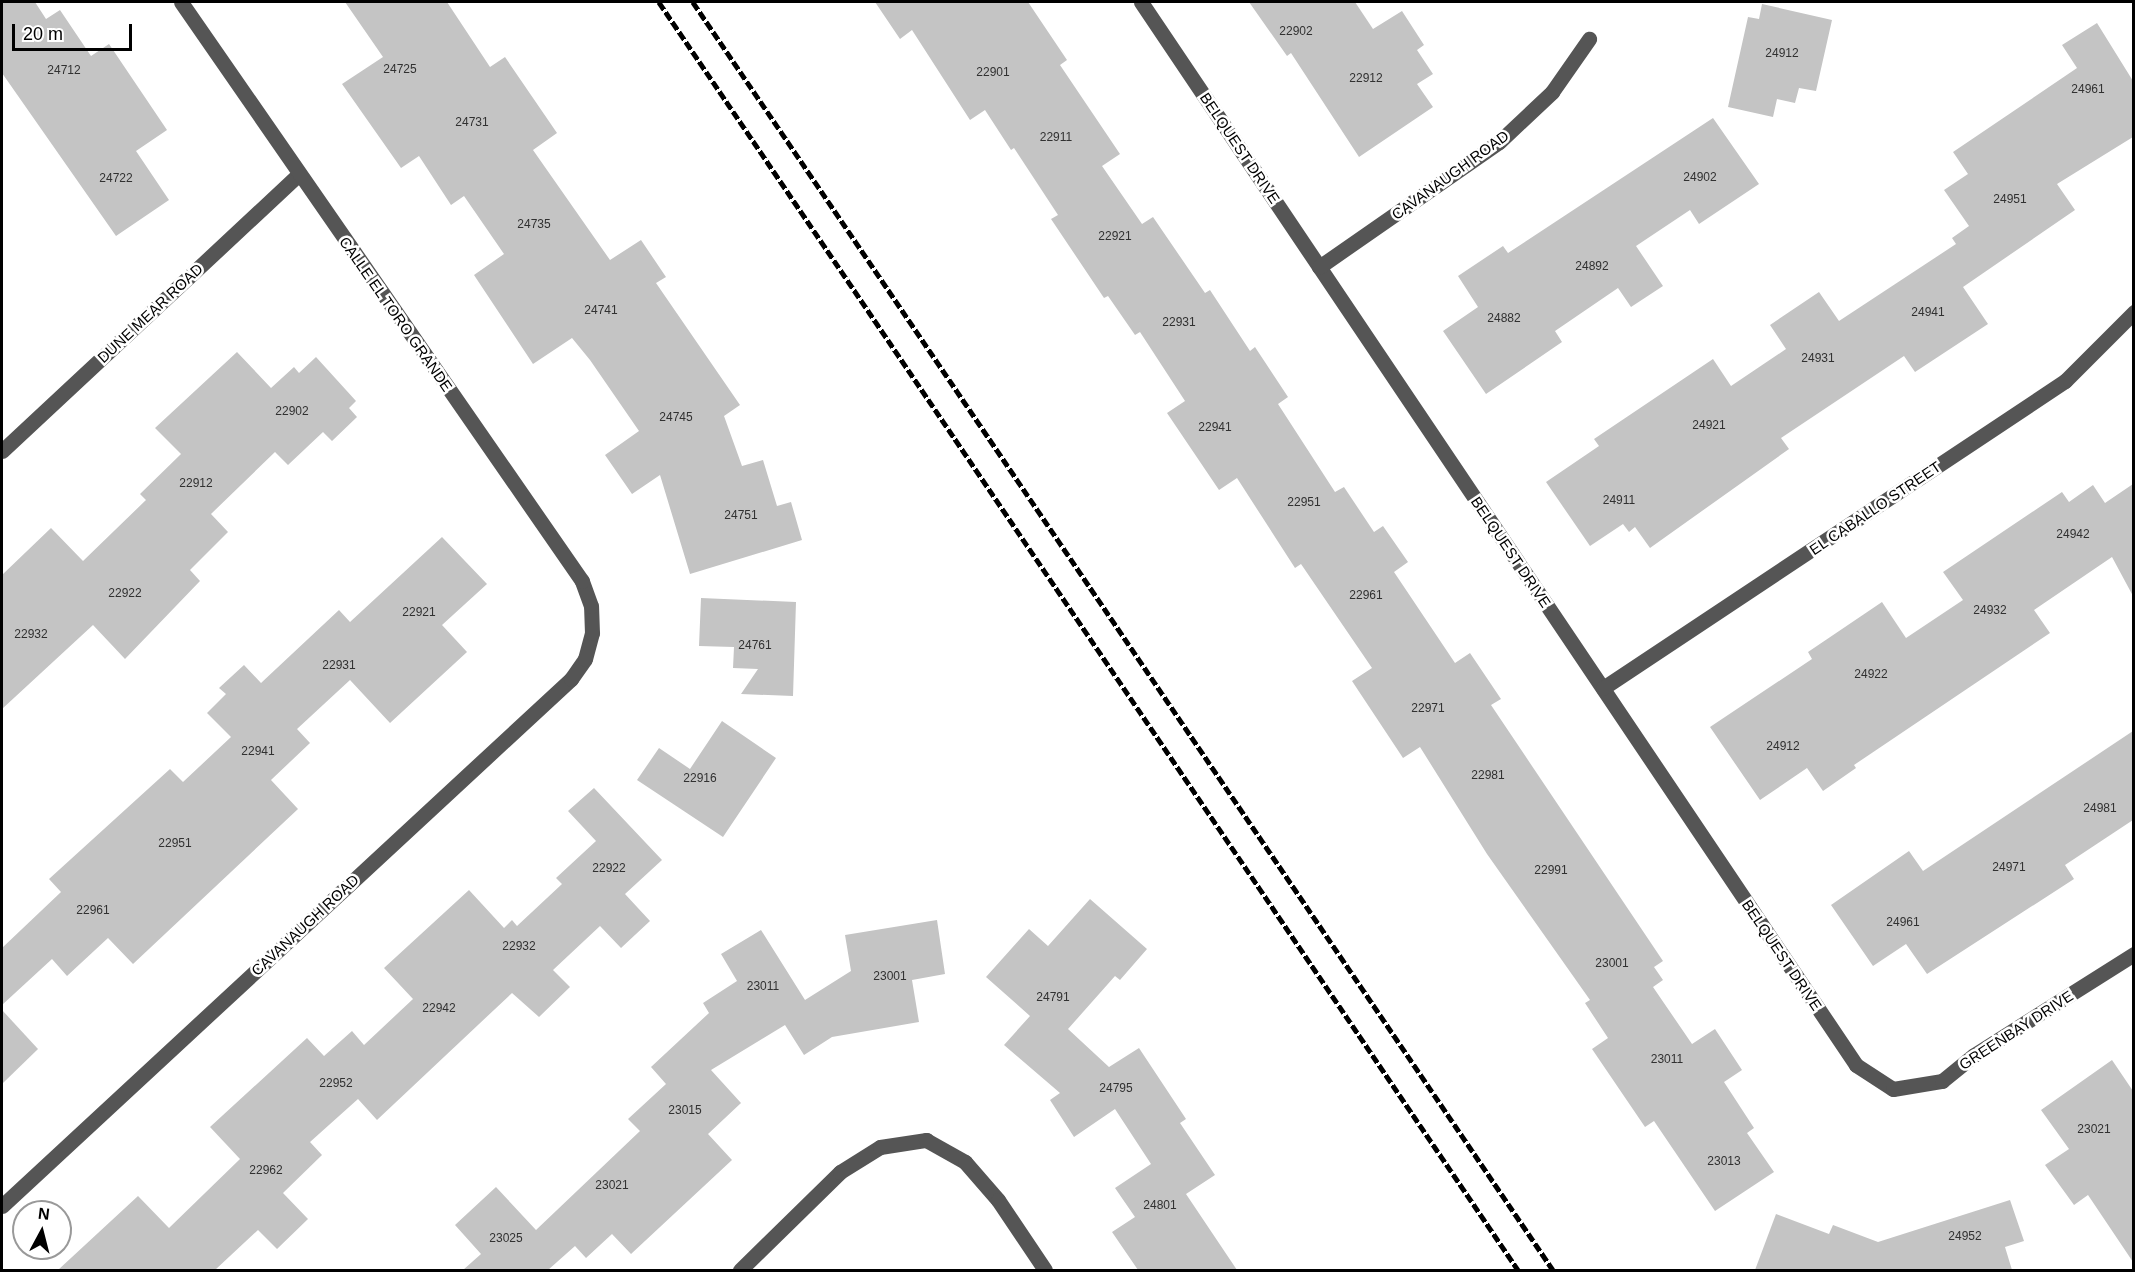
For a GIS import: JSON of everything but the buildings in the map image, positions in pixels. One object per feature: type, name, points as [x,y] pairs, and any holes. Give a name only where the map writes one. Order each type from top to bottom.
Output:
[{"type":"street","name":"CALLE EL TORO GRANDE","points":[[181,2],[582,581],[591,606],[592,633]]},
{"type":"street","name":"BELQUEST DRIVE","points":[[1141,2],[1856,1065],[1893,1089]]},
{"type":"street","name":"CAVANAUGH ROAD","points":[[1319,267],[1499,142],[1552,92],[1589,39]]},
{"type":"street","name":"DUNE MEAR ROAD","points":[[2,451],[299,174]]},
{"type":"street","name":"EL CABALLO STREET","points":[[1603,688],[2065,381],[2133,312]]},
{"type":"street","name":"CAVANAUGH ROAD","points":[[2,1206],[571,679],[585,659],[592,633]]},
{"type":"street","name":"GREENBAY DRIVE","points":[[1893,1089],[1942,1081],[1974,1055],[2133,954]]},
{"type":"street","points":[[740,1270],[840,1172],[880,1147],[926,1140],[965,1162],[998,1200],[1045,1270]]},
{"type":"railway","points":[[659,2],[1518,1270]]},
{"type":"railway","points":[[693,2],[1553,1270]]}]
